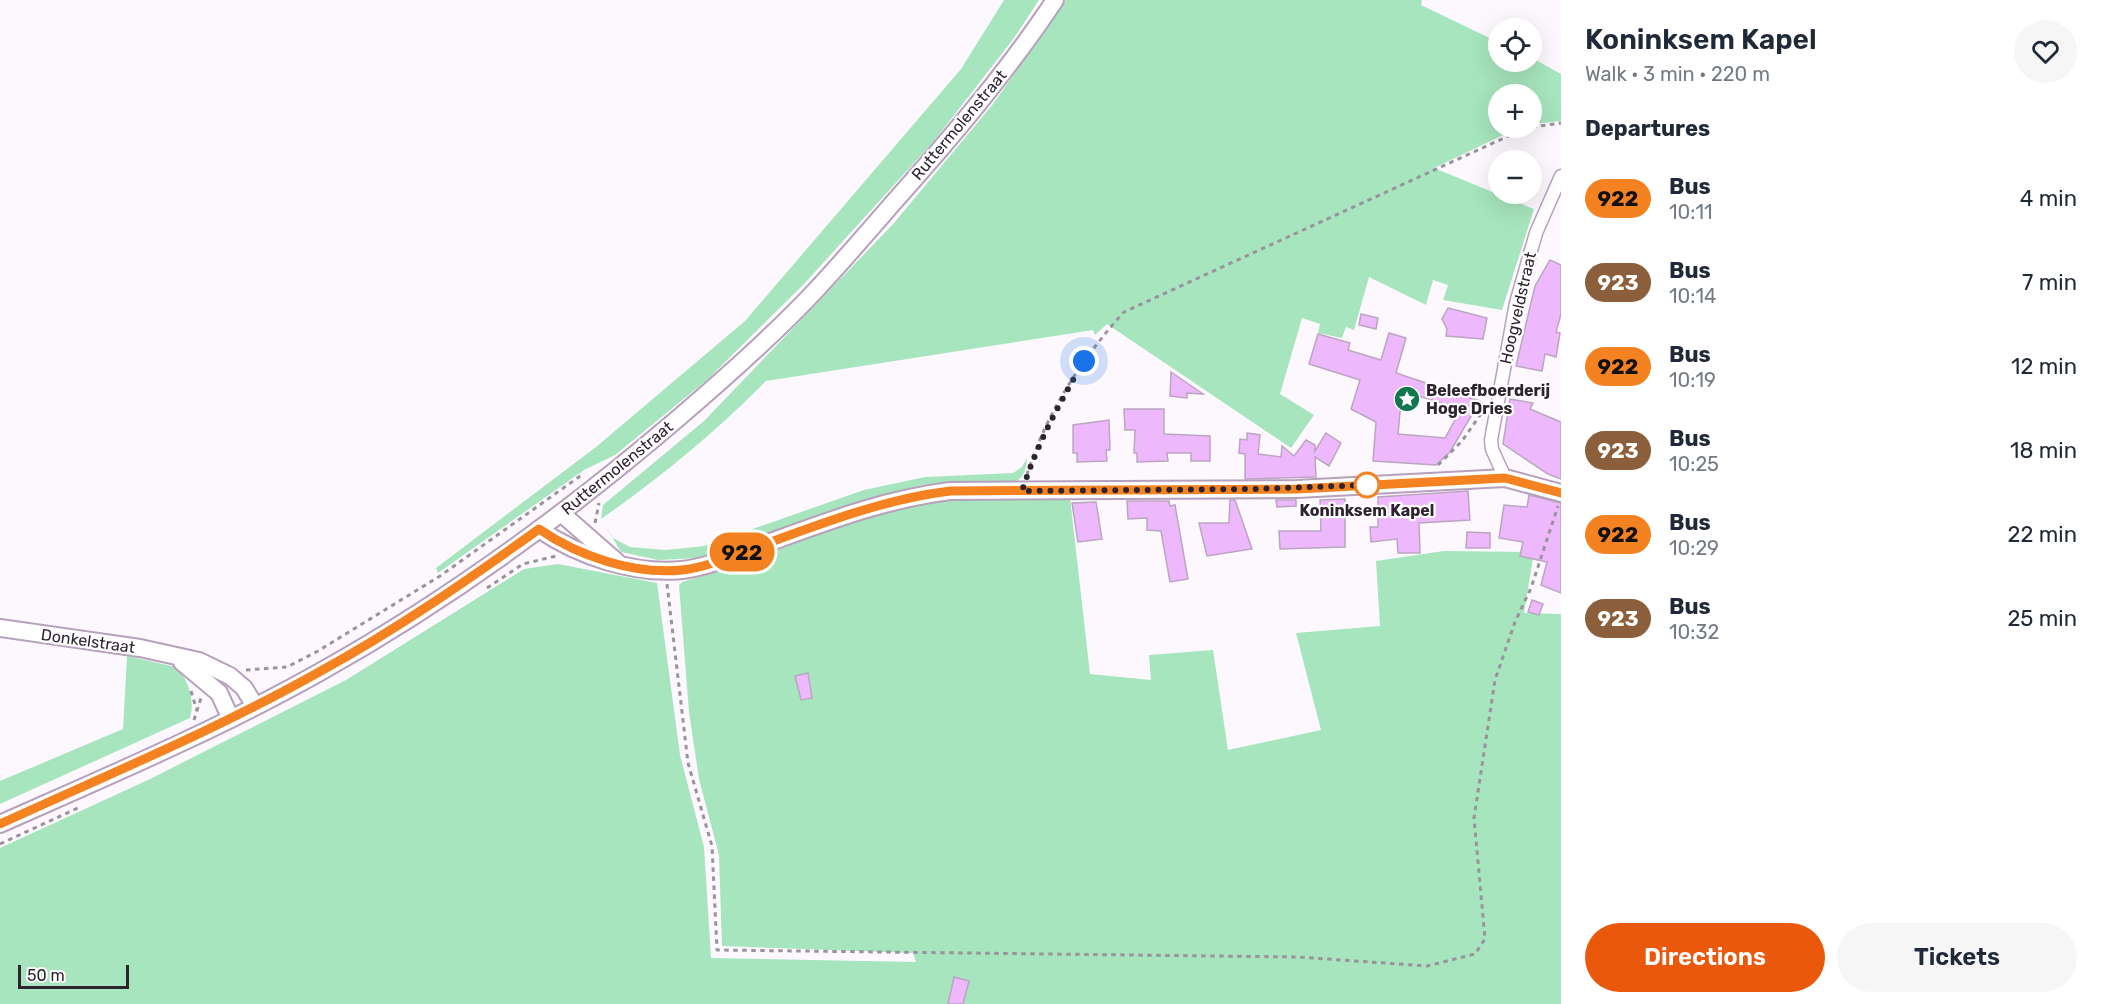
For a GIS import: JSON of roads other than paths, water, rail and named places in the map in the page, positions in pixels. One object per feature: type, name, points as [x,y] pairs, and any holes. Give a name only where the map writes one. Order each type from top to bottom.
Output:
[{"type":"street","name":"Ruttermolenstraat","points":[[0,824],[199,727],[231,719],[320,672],[412,617],[539,529],[624,465],[712,390],[815,292],[954,134],[996,81],[1054,0]]},
{"type":"street","name":"Hoogveldstraat","points":[[1505,478],[1492,449],[1516,303],[1536,233],[1561,176]]},
{"type":"street","points":[[539,529],[567,548],[587,556],[665,572],[700,567],[871,506],[908,496],[950,491],[1297,489],[1505,478],[1561,495]]},
{"type":"street","points":[[561,513],[618,563]]},
{"type":"street","name":"Donkelstraat","points":[[0,628],[140,648],[199,662],[230,676],[243,688],[255,706]]},
{"type":"street","name":"Donkelstraat","points":[[175,657],[212,685],[219,693],[231,719]]},
{"type":"place","name":"Beleefboerderij Hoge Dries","points":[[1407,399]]},
{"type":"place","name":"Koninksem Kapel","points":[[1367,485]]}]
